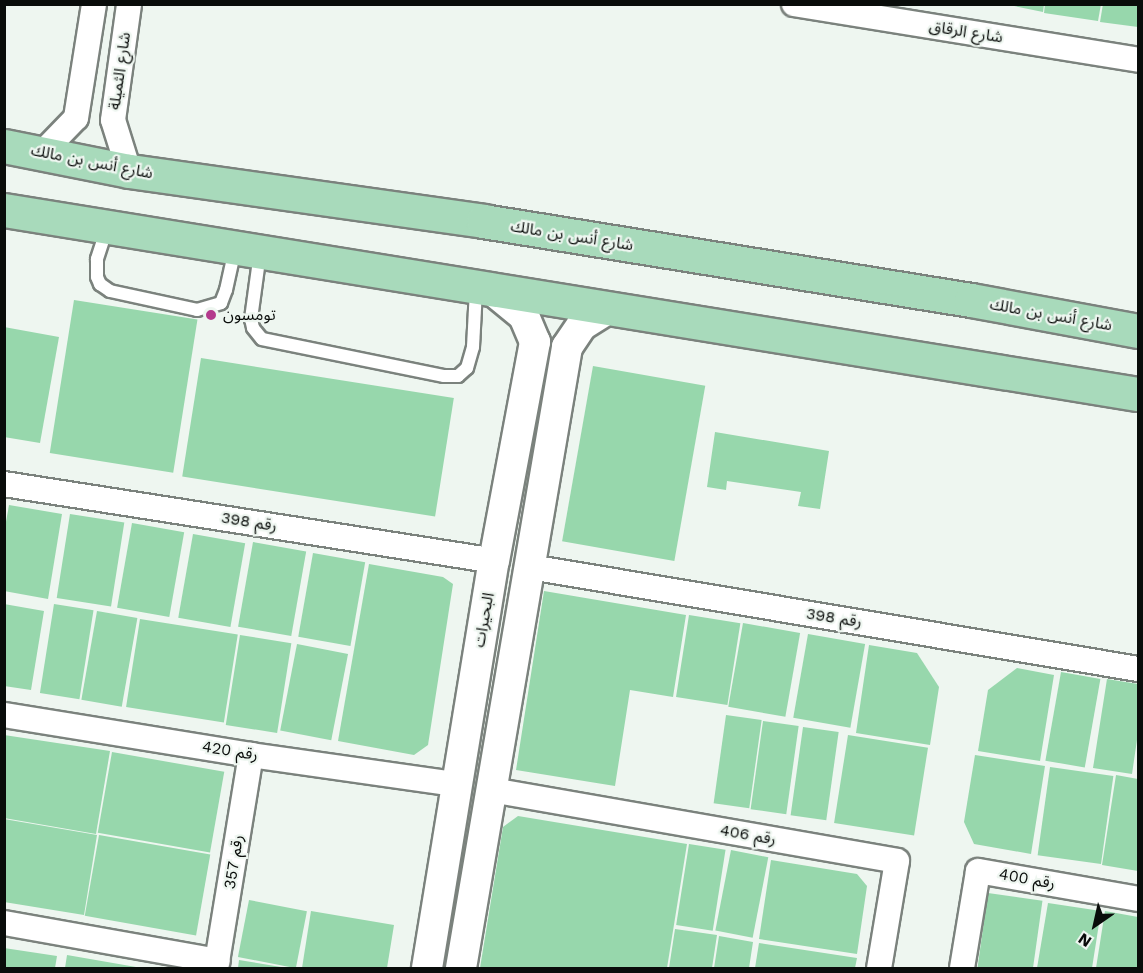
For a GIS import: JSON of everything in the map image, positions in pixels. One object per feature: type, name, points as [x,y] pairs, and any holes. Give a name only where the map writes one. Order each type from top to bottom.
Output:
[{"type":"main road","name":"شارع أنس بن مالك","points":[[4,146],[129,171],[483,221],[971,300],[1138,331]]},
{"type":"main road","points":[[4,210],[1138,394]]},
{"type":"street","points":[[43,152],[76,118],[94,4]]},
{"type":"street","name":"شارع الثميلة","points":[[129,4],[112,120],[129,171]]},
{"type":"street","name":"شارع الرقاق","points":[[794,4],[1138,60]]},
{"type":"street","name":"البحيرات","points":[[427,969],[494,561],[535,342],[524,316],[483,288]]},
{"type":"street","points":[[461,969],[567,347],[582,325],[608,309]]},
{"type":"street","points":[[526,387],[541,373],[550,375],[555,380],[558,398]]},
{"type":"street","name":"رقم 398","points":[[4,484],[494,561]]},
{"type":"street","name":"رقم 398","points":[[530,567],[1138,669]]},
{"type":"street","name":"رقم 420","points":[[4,715],[252,755],[456,784]]},
{"type":"street","name":"رقم 357","points":[[217,965],[252,755]]},
{"type":"street","name":"رقم 406","points":[[491,790],[897,861],[879,969]]},
{"type":"street","name":"رقم 400","points":[[962,969],[978,871],[1138,899]]},
{"type":"street","points":[[4,923],[217,965]]},
{"type":"lane","points":[[107,227],[97,259],[97,277],[100,284],[110,291],[197,310],[221,303],[248,250]]},
{"type":"lane","points":[[248,250],[251,319],[262,339],[444,376],[458,376],[466,368],[483,288]]},
{"type":"building","points":[[1004,4],[1044,4],[1043,12]]},
{"type":"building","points":[[1045,4],[1101,4],[1098,21],[1044,13]]},
{"type":"building","points":[[1103,4],[1138,4],[1138,27],[1100,22]]},
{"type":"building","points":[[74,300],[197,320],[173,473],[50,453]]},
{"type":"building","points":[[4,327],[59,337],[40,443],[4,437]]},
{"type":"building","points":[[201,358],[454,398],[435,517],[182,477]]},
{"type":"building","points":[[593,366],[705,386],[674,561],[562,541]]},
{"type":"building","points":[[715,432],[829,451],[820,509],[798,506],[801,492],[727,481],[726,490],[707,487]]},
{"type":"building","points":[[9,505],[62,514],[48,599],[4,591],[4,533]]},
{"type":"building","points":[[70,514],[124,523],[111,607],[57,598]]},
{"type":"building","points":[[132,523],[184,532],[169,617],[117,608]]},
{"type":"building","points":[[193,534],[245,543],[230,627],[178,618]]},
{"type":"building","points":[[253,542],[306,551],[291,636],[238,627]]},
{"type":"building","points":[[313,553],[365,562],[350,646],[298,637]]},
{"type":"building","points":[[369,564],[443,577],[453,584],[428,745],[414,755],[338,741]]},
{"type":"building","points":[[544,591],[686,615],[673,697],[630,690],[615,786],[516,770]]},
{"type":"building","points":[[4,604],[44,611],[31,690],[4,686]]},
{"type":"building","points":[[54,604],[94,610],[79,699],[40,693]]},
{"type":"building","points":[[97,611],[137,618],[122,707],[81,700]]},
{"type":"building","points":[[689,615],[740,623],[727,705],[676,697]]},
{"type":"building","points":[[140,619],[238,634],[224,722],[126,707]]},
{"type":"building","points":[[743,623],[800,633],[785,717],[728,707]]},
{"type":"building","points":[[808,634],[865,644],[850,728],[793,718]]},
{"type":"building","points":[[240,635],[291,643],[277,733],[226,725]]},
{"type":"building","points":[[297,644],[348,654],[331,740],[280,730]]},
{"type":"building","points":[[869,645],[917,653],[939,687],[930,745],[856,733]]},
{"type":"building","points":[[1017,668],[1054,675],[1040,761],[978,751],[988,690]]},
{"type":"building","points":[[1061,672],[1100,679],[1085,768],[1045,761]]},
{"type":"building","points":[[1107,679],[1138,684],[1138,733],[1132,774],[1093,768]]},
{"type":"building","points":[[726,715],[762,720],[749,808],[714,803]]},
{"type":"building","points":[[763,721],[799,726],[786,814],[751,809]]},
{"type":"building","points":[[803,727],[839,732],[826,820],[791,815]]},
{"type":"building","points":[[4,735],[110,751],[96,834],[4,818]]},
{"type":"building","points":[[848,735],[928,748],[914,836],[834,823]]},
{"type":"building","points":[[112,752],[224,772],[210,853],[98,833]]},
{"type":"building","points":[[975,755],[1045,766],[1031,854],[974,844],[964,822]]},
{"type":"building","points":[[1050,767],[1113,776],[1101,864],[1038,855]]},
{"type":"building","points":[[1116,775],[1138,779],[1138,871],[1102,865]]},
{"type":"building","points":[[518,816],[687,844],[667,968],[480,968],[503,827]]},
{"type":"building","points":[[4,819],[97,835],[84,915],[4,902]]},
{"type":"building","points":[[99,835],[210,855],[196,935],[85,916]]},
{"type":"building","points":[[689,844],[726,850],[713,931],[676,925]]},
{"type":"building","points":[[731,850],[768,857],[753,938],[715,930]]},
{"type":"building","points":[[771,860],[857,874],[867,886],[857,954],[759,939]]},
{"type":"building","points":[[988,893],[1042,901],[1033,968],[977,968]]},
{"type":"building","points":[[249,900],[307,911],[296,968],[238,957]]},
{"type":"building","points":[[1048,903],[1101,911],[1092,968],[1037,968]]},
{"type":"building","points":[[311,911],[394,925],[387,968],[302,968]]},
{"type":"building","points":[[1105,911],[1138,917],[1138,968],[1096,968]]},
{"type":"building","points":[[675,929],[717,935],[712,968],[669,968]]},
{"type":"building","points":[[719,936],[753,942],[749,968],[714,968]]},
{"type":"building","points":[[759,943],[857,958],[855,968],[755,968]]},
{"type":"building","points":[[4,948],[57,956],[55,968],[4,968]]},
{"type":"building","points":[[67,955],[136,967],[136,968],[65,968]]},
{"type":"building","points":[[239,960],[281,967],[281,968],[238,968]]},
{"type":"place","name":"تومسون","points":[[211,315]]}]
